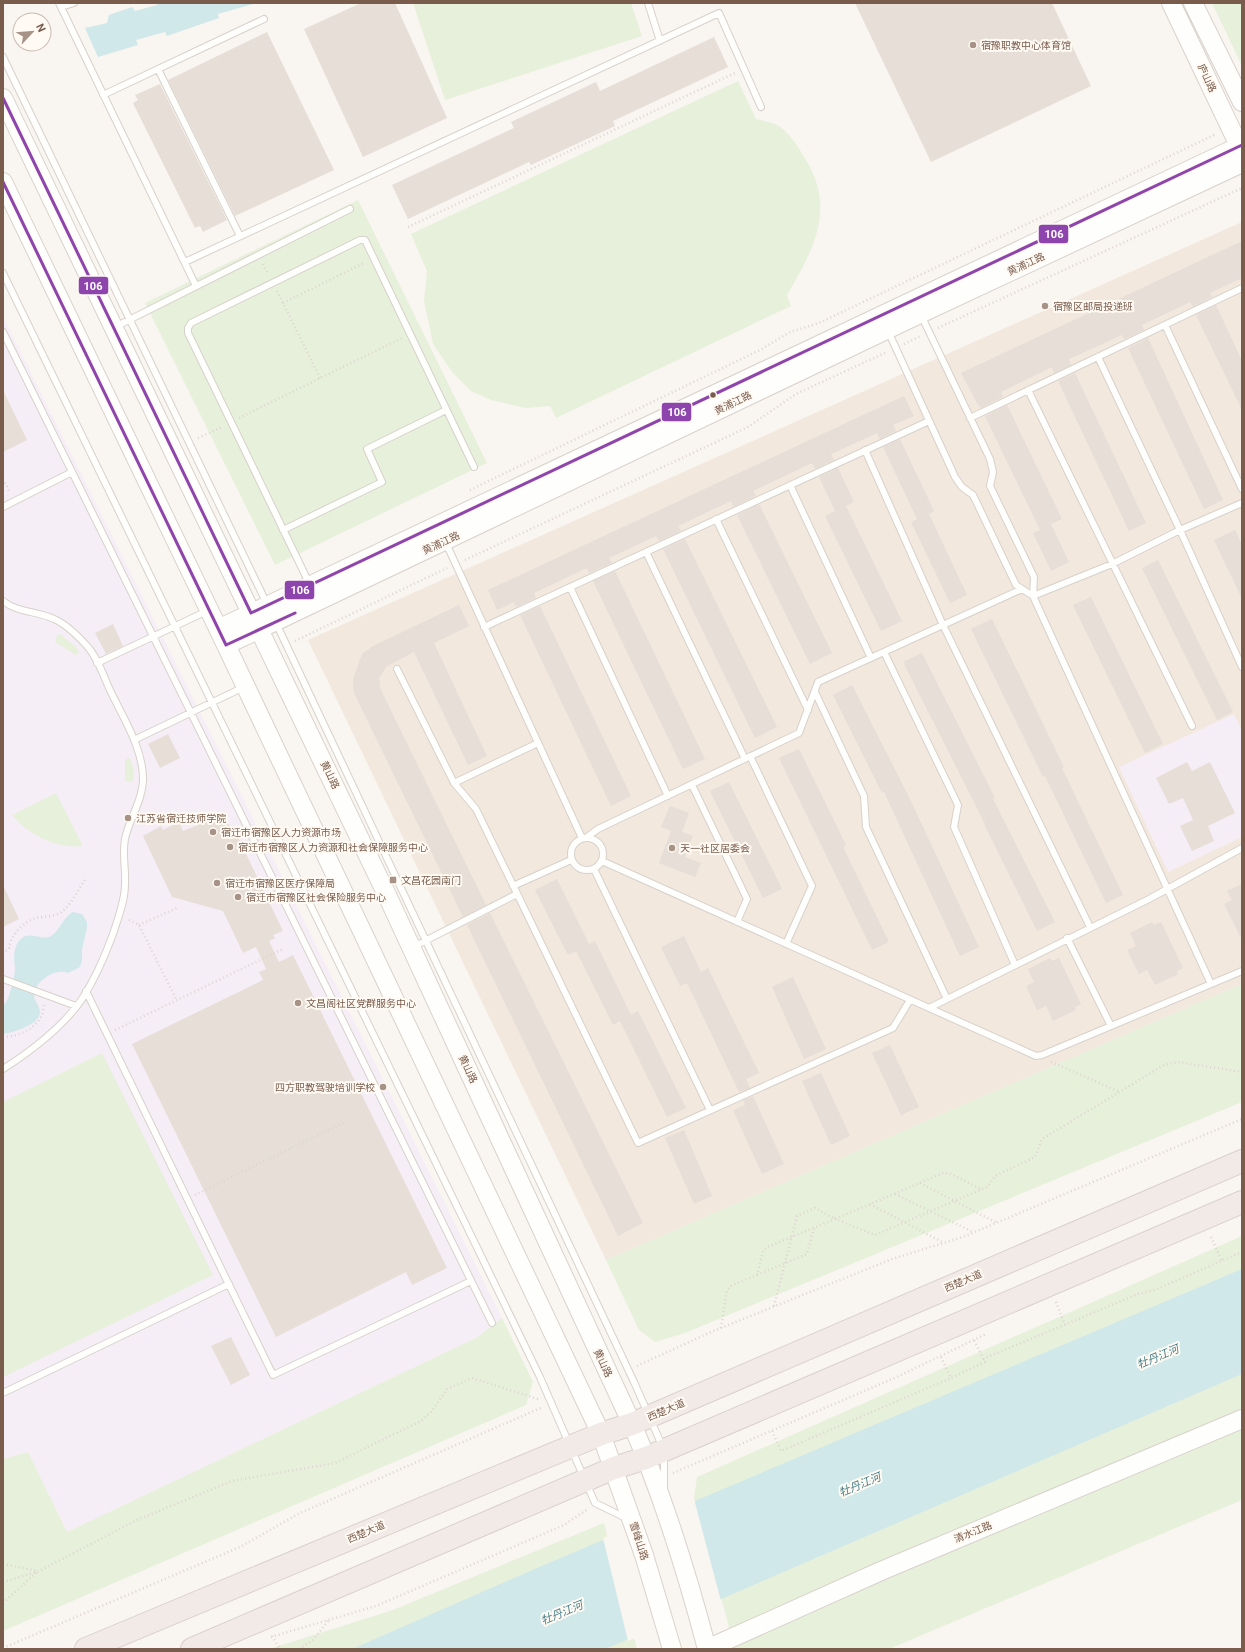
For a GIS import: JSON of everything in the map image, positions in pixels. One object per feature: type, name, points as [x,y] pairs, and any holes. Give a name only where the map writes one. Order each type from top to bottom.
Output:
[{"type":"highway","name":"西楚大道","points":[[86,1649],[601,1434],[640,1421],[1242,1162]]},
{"type":"highway","points":[[192,1649],[585,1480],[655,1454],[1242,1202]]},
{"type":"main road","name":"庐山路","points":[[1171,3],[1241,152]]},
{"type":"main road","name":"庐山路","points":[[1193,3],[1242,102]]},
{"type":"main road","name":"黄山路","points":[[3,98],[259,630],[419,944],[655,1454]]},
{"type":"main road","name":"黄浦江路","points":[[314,593],[445,542],[920,314],[1241,152]]},
{"type":"main road","name":"黄浦江路","points":[[226,645],[259,630],[271,614],[314,593],[1241,152]]},
{"type":"main road","points":[[3,182],[226,645],[601,1434]]},
{"type":"main road","name":"黄浦江路","points":[[218,629],[251,613],[271,614]]},
{"type":"main road","name":"清水江路","points":[[707,1649],[881,1571],[1242,1420]]},
{"type":"main road","name":"雪峰山路","points":[[601,1434],[633,1522],[670,1642]]},
{"type":"main road","points":[[655,1454],[664,1507],[707,1649]]},
{"type":"lane","points":[[74,3],[60,5],[196,286]]},
{"type":"lane","points":[[648,3],[660,40]]},
{"type":"lane","points":[[185,262],[719,13],[761,107]]},
{"type":"lane","points":[[103,94],[264,19]]},
{"type":"lane","points":[[3,57],[286,645],[419,944],[517,894]]},
{"type":"lane","points":[[158,69],[240,236]]},
{"type":"lane","points":[[113,327],[350,209]]},
{"type":"lane","points":[[314,593],[188,334],[188,328],[191,323],[360,240],[365,240],[474,467]]},
{"type":"lane","points":[[3,272],[551,1404],[595,1503],[633,1522]]},
{"type":"lane","points":[[970,418],[1241,290]]},
{"type":"lane","points":[[920,314],[990,459],[993,472],[990,486],[1034,577],[1033,596],[1211,984]]},
{"type":"lane","points":[[1165,325],[1242,489]]},
{"type":"lane","points":[[887,329],[955,477],[962,487],[973,496],[1016,585],[1033,596]]},
{"type":"lane","points":[[3,332],[492,1323]]},
{"type":"lane","points":[[1098,357],[1180,530],[1242,667]]},
{"type":"lane","points":[[1028,390],[1192,726]]},
{"type":"lane","points":[[283,530],[382,482],[367,449],[446,410]]},
{"type":"lane","points":[[484,627],[929,421]]},
{"type":"lane","points":[[865,450],[944,625],[1090,927]]},
{"type":"lane","points":[[3,506],[72,472]]},
{"type":"lane","points":[[790,485],[871,658]]},
{"type":"lane","points":[[1033,596],[1112,564],[1180,530],[1242,503]]},
{"type":"lane","points":[[716,519],[808,710]]},
{"type":"lane","points":[[445,542],[538,744],[584,837]]},
{"type":"lane","points":[[646,552],[812,886],[786,944]]},
{"type":"lane","points":[[570,587],[668,796]]},
{"type":"lane","points":[[584,837],[592,838],[601,845],[603,855],[602,861],[594,869],[589,870],[578,868],[571,860],[570,854],[573,844],[584,837],[598,829],[799,733],[818,682],[1022,589]]},
{"type":"lane","points":[[3,601],[21,610],[54,619],[73,632],[88,647],[134,740],[140,760],[143,781],[139,800],[125,838],[123,853],[125,884],[120,914],[105,954],[86,991],[76,1006],[61,1022],[23,1056],[3,1069]]},
{"type":"lane","points":[[97,663],[209,610]]},
{"type":"lane","points":[[884,652],[958,805],[954,827],[1015,964]]},
{"type":"lane","points":[[397,669],[454,783],[476,809],[638,1143],[893,1028],[910,1000]]},
{"type":"lane","points":[[134,740],[245,686]]},
{"type":"lane","points":[[815,692],[864,796],[866,827],[947,999]]},
{"type":"lane","points":[[454,783],[538,744]]},
{"type":"lane","points":[[692,785],[747,899],[737,922]]},
{"type":"lane","points":[[929,1008],[1067,938],[1149,899],[1166,888],[1242,848]]},
{"type":"lane","points":[[514,886],[571,860]]},
{"type":"lane","points":[[602,861],[1036,1056],[1042,1055],[1242,970]]},
{"type":"lane","points":[[594,869],[710,1110]]},
{"type":"lane","points":[[1067,938],[1111,1026]]},
{"type":"lane","points":[[3,979],[76,1006]]},
{"type":"lane","points":[[86,991],[274,1375],[471,1281]]},
{"type":"lane","points":[[3,1393],[229,1284]]},
{"type":"lane","points":[[655,1454],[664,1477],[664,1507]]},
{"type":"path","points":[[408,226],[744,69]]},
{"type":"path","points":[[467,491],[760,350],[790,332],[819,323],[1230,128]]},
{"type":"path","points":[[286,645],[748,427],[796,394],[1242,188]]},
{"type":"path","points":[[259,255],[320,378]]},
{"type":"path","points":[[283,303],[374,258]]},
{"type":"path","points":[[189,443],[410,334]]},
{"type":"path","points":[[3,479],[14,501]]},
{"type":"path","points":[[3,954],[9,948],[9,940],[30,920],[51,916],[64,910],[85,880]]},
{"type":"path","points":[[139,925],[177,908]]},
{"type":"path","points":[[120,914],[139,925],[176,999]]},
{"type":"path","points":[[107,1033],[283,949]]},
{"type":"path","points":[[3,1038],[13,1037],[37,1023],[42,1015],[48,995]]},
{"type":"path","points":[[1036,1056],[1120,1092]]},
{"type":"path","points":[[774,1307],[797,1216],[815,1208],[835,1219],[875,1235],[987,1187],[995,1176],[1035,1157],[1042,1139],[1171,1062],[1242,1072]]},
{"type":"path","points":[[188,1199],[346,1122]]},
{"type":"path","points":[[757,1275],[763,1251],[767,1247],[943,1173],[949,1173],[981,1189]]},
{"type":"path","points":[[919,1183],[997,1223]]},
{"type":"path","points":[[895,1194],[974,1232]]},
{"type":"path","points":[[870,1204],[944,1243]]},
{"type":"path","points":[[721,1328],[727,1290],[732,1285],[807,1254],[814,1228]]},
{"type":"path","points":[[1205,1240],[1218,1234]]},
{"type":"path","points":[[1211,1237],[1222,1261]]},
{"type":"path","points":[[983,1359],[1138,1294],[1157,1289],[1242,1252]]},
{"type":"path","points":[[1050,1304],[1063,1299]]},
{"type":"path","points":[[1056,1302],[1065,1325]]},
{"type":"path","points":[[664,1477],[897,1377],[989,1333]]},
{"type":"path","points":[[772,1431],[781,1452],[951,1378],[985,1362],[974,1340]]},
{"type":"path","points":[[941,1357],[951,1378]]},
{"type":"path","points":[[3,1582],[39,1571],[137,1520],[232,1481],[335,1463],[421,1421],[432,1411],[447,1389],[472,1378],[551,1404]]},
{"type":"path","points":[[266,1639],[376,1606],[564,1525],[595,1503]]},
{"type":"path","points":[[3,1564],[39,1571]]},
{"type":"path","points":[[3,1603],[39,1571]]},
{"type":"path","points":[[300,1649],[313,1640],[330,1619]]},
{"type":"path","points":[[272,1636],[280,1649]]},
{"type":"shaded area","points":[[1242,222],[1242,984],[606,1260],[308,640]]},
{"type":"shaded area","name":"江苏省宿迁技师学院","points":[[3,317],[502,1318],[476,1338],[67,1532],[28,1452],[3,1459]]},
{"type":"shaded area","points":[[1234,714],[1242,731],[1242,837],[1168,872],[1119,767]]},
{"type":"green space","points":[[413,3],[631,3],[642,36],[445,100]]},
{"type":"green space","points":[[1212,3],[1242,3],[1242,66]]},
{"type":"green space","points":[[738,81],[756,119],[779,126],[796,144],[814,175],[819,193],[820,211],[818,228],[806,261],[787,295],[791,306],[556,418],[550,406],[526,408],[491,400],[471,391],[452,372],[433,344],[424,301],[427,271],[411,234]]},
{"type":"green space","points":[[358,200],[487,463],[275,565],[145,303]]},
{"type":"green space","points":[[60,634],[76,647],[79,652],[76,655],[55,642],[57,635]]},
{"type":"green space","points":[[129,757],[134,770],[132,782],[125,781],[125,760]]},
{"type":"green space","points":[[56,793],[83,846],[53,843],[26,829],[12,815]]},
{"type":"green space","points":[[1242,984],[1242,1102],[685,1333],[655,1342],[639,1330],[606,1260]]},
{"type":"green space","points":[[102,1053],[213,1275],[3,1377],[3,1102]]},
{"type":"green space","points":[[1242,1236],[1242,1500],[889,1649],[735,1649],[694,1498],[697,1477]]},
{"type":"green space","points":[[502,1318],[533,1382],[526,1405],[3,1631],[3,1459],[28,1452],[67,1532],[476,1338]]},
{"type":"green space","points":[[604,1523],[637,1649],[269,1649],[393,1610]]},
{"type":"water","points":[[157,3],[257,3],[218,14],[219,18],[167,36],[165,32],[136,40],[138,45],[98,57],[85,28],[107,23],[109,15],[132,7],[135,11],[157,5]]},
{"type":"water","points":[[73,912],[82,914],[87,922],[80,967],[68,973],[60,972],[51,974],[43,979],[36,987],[34,998],[40,1011],[37,1019],[23,1028],[3,1034],[2,1010],[14,979],[14,953],[19,941],[25,936],[29,935],[44,937],[51,936]]},
{"type":"water","name":"牡丹江河","points":[[1242,1269],[1242,1374],[610,1647],[605,1649],[352,1649],[537,1568]]},
{"type":"pier","points":[[694,1499],[721,1601],[628,1641],[603,1538]]},
{"type":"building","points":[[361,3],[395,3],[447,118],[363,157],[304,29]]},
{"type":"building","name":"宿豫职教中心体育馆","points":[[855,3],[1052,3],[1091,86],[931,162]]},
{"type":"building","points":[[267,32],[334,170],[235,216],[168,80]]},
{"type":"building","points":[[714,37],[728,67],[613,121],[615,126],[531,165],[529,162],[408,219],[392,185],[514,128],[511,122],[596,82],[600,91]]},
{"type":"building","points":[[160,84],[227,220],[203,232],[200,226],[195,228],[133,103],[138,100],[135,95]]},
{"type":"building","points":[[1242,241],[1242,278],[1210,293],[1212,297],[1193,307],[1190,302],[1142,325],[1144,330],[1124,339],[1122,335],[1069,359],[1071,365],[1054,373],[1052,367],[1001,392],[1003,397],[981,408],[977,403],[961,373]]},
{"type":"building","points":[[1216,305],[1242,361],[1242,410],[1196,315]]},
{"type":"building","points":[[1148,338],[1223,500],[1204,509],[1128,348]]},
{"type":"building","points":[[1075,373],[1146,523],[1129,531],[1058,381]]},
{"type":"building","points":[[3,390],[27,440],[3,452]]},
{"type":"building","points":[[904,396],[914,416],[893,425],[896,431],[880,439],[877,433],[831,454],[834,460],[815,469],[812,463],[753,491],[756,496],[733,507],[731,501],[678,526],[681,531],[659,541],[656,536],[609,558],[612,563],[589,573],[587,568],[534,593],[536,598],[516,607],[514,602],[497,610],[488,590]]},
{"type":"building","points":[[1007,405],[1062,519],[1051,524],[1069,562],[1051,571],[1033,533],[1040,530],[985,416]]},
{"type":"building","points":[[900,439],[934,511],[929,514],[967,595],[950,603],[911,522],[917,519],[883,447]]},
{"type":"building","points":[[838,468],[854,502],[846,506],[902,621],[881,631],[825,516],[835,511],[819,477]]},
{"type":"building","points":[[759,504],[832,653],[810,664],[737,515]]},
{"type":"building","points":[[1235,530],[1242,545],[1242,599],[1214,540]]},
{"type":"building","points":[[685,539],[777,727],[755,738],[663,549]]},
{"type":"building","points":[[1158,560],[1233,712],[1217,720],[1142,568]]},
{"type":"building","points":[[615,571],[705,759],[683,769],[593,581]]},
{"type":"building","points":[[1091,597],[1163,744],[1145,753],[1073,605]]},
{"type":"building","points":[[459,605],[469,626],[434,643],[487,756],[468,765],[414,652],[387,666],[379,678],[380,688],[486,905],[463,917],[354,693],[353,679],[362,654],[373,646]]},
{"type":"building","points":[[540,606],[631,796],[611,806],[520,615]]},
{"type":"building","points":[[992,619],[1064,767],[1062,768],[1123,895],[1106,903],[1045,776],[1043,777],[971,629]]},
{"type":"building","points":[[113,624],[123,646],[106,654],[95,633]]},
{"type":"building","points":[[922,653],[1055,922],[1037,931],[903,662]]},
{"type":"building","points":[[852,685],[910,799],[979,947],[960,956],[884,792],[882,793],[833,695]]},
{"type":"building","points":[[168,734],[180,758],[160,768],[148,744]]},
{"type":"building","points":[[799,749],[846,845],[843,847],[889,942],[872,950],[779,758]]},
{"type":"building","points":[[1187,762],[1192,771],[1210,762],[1235,813],[1208,826],[1214,841],[1192,851],[1180,826],[1193,820],[1183,798],[1169,804],[1156,778]]},
{"type":"building","points":[[729,782],[782,889],[763,898],[710,791]]},
{"type":"building","points":[[670,806],[689,813],[682,832],[693,836],[685,857],[701,863],[695,877],[659,863],[671,831],[661,827]]},
{"type":"building","points":[[212,819],[225,822],[232,827],[236,833],[283,931],[273,935],[275,938],[269,941],[279,962],[293,955],[447,1268],[412,1285],[406,1272],[276,1337],[132,1044],[263,980],[259,972],[266,969],[256,947],[243,953],[223,911],[172,897],[143,836],[161,826],[163,830],[179,822],[183,831]]},
{"type":"building","points":[[557,879],[589,944],[595,941],[631,1015],[638,1011],[686,1108],[667,1117],[620,1021],[613,1025],[576,951],[568,955],[535,890]]},
{"type":"building","points":[[1242,884],[1242,940],[1224,904],[1232,900],[1227,891]]},
{"type":"building","points":[[3,885],[19,919],[3,927]]},
{"type":"building","points":[[490,913],[643,1223],[618,1236],[467,925]]},
{"type":"building","points":[[1152,922],[1154,925],[1161,922],[1183,968],[1177,971],[1178,974],[1155,985],[1147,970],[1139,974],[1127,950],[1136,946],[1130,933]]},
{"type":"building","points":[[684,936],[701,972],[708,968],[759,1073],[746,1079],[750,1088],[739,1092],[687,983],[680,986],[661,947]]},
{"type":"building","points":[[1050,958],[1052,961],[1059,958],[1081,1004],[1075,1007],[1076,1010],[1053,1021],[1046,1006],[1037,1010],[1026,986],[1034,982],[1028,969]]},
{"type":"building","points":[[793,977],[826,1049],[804,1059],[772,987]]},
{"type":"building","points":[[890,1045],[919,1107],[901,1115],[872,1053]]},
{"type":"building","points":[[821,1073],[850,1136],[831,1145],[802,1081]]},
{"type":"building","points":[[753,1096],[784,1164],[762,1174],[733,1110],[745,1105],[743,1100]]},
{"type":"building","points":[[684,1130],[712,1196],[694,1204],[665,1138]]},
{"type":"building","points":[[231,1337],[250,1375],[231,1385],[211,1346]]},
{"type":"transit line","name":"106","points":[[3,98],[251,613],[1242,145]]},
{"type":"transit line","name":"106","points":[[3,182],[226,645],[295,613]]},
{"type":"place","name":"宿豫职教中心体育馆","points":[[973,45]]},
{"type":"place","name":"宿豫区邮局投递班","points":[[1045,306]]},
{"type":"place","name":"江苏省宿迁技师学院","points":[[128,818]]},
{"type":"place","name":"宿迁市宿豫区人力资源市场","points":[[213,832]]},
{"type":"place","name":"宿迁市宿豫区人力资源和社会保障服务中心","points":[[230,847]]},
{"type":"place","name":"天一社区居委会","points":[[672,848]]},
{"type":"place","name":"文昌花园南门","points":[[393,880]]},
{"type":"place","name":"宿迁市宿豫区医疗保障局","points":[[217,883]]},
{"type":"place","name":"宿迁市宿豫区社会保险服务中心","points":[[238,897]]},
{"type":"place","name":"文昌阁社区党群服务中心","points":[[298,1003]]},
{"type":"place","name":"四方职教驾驶培训学校","points":[[383,1087]]}]
